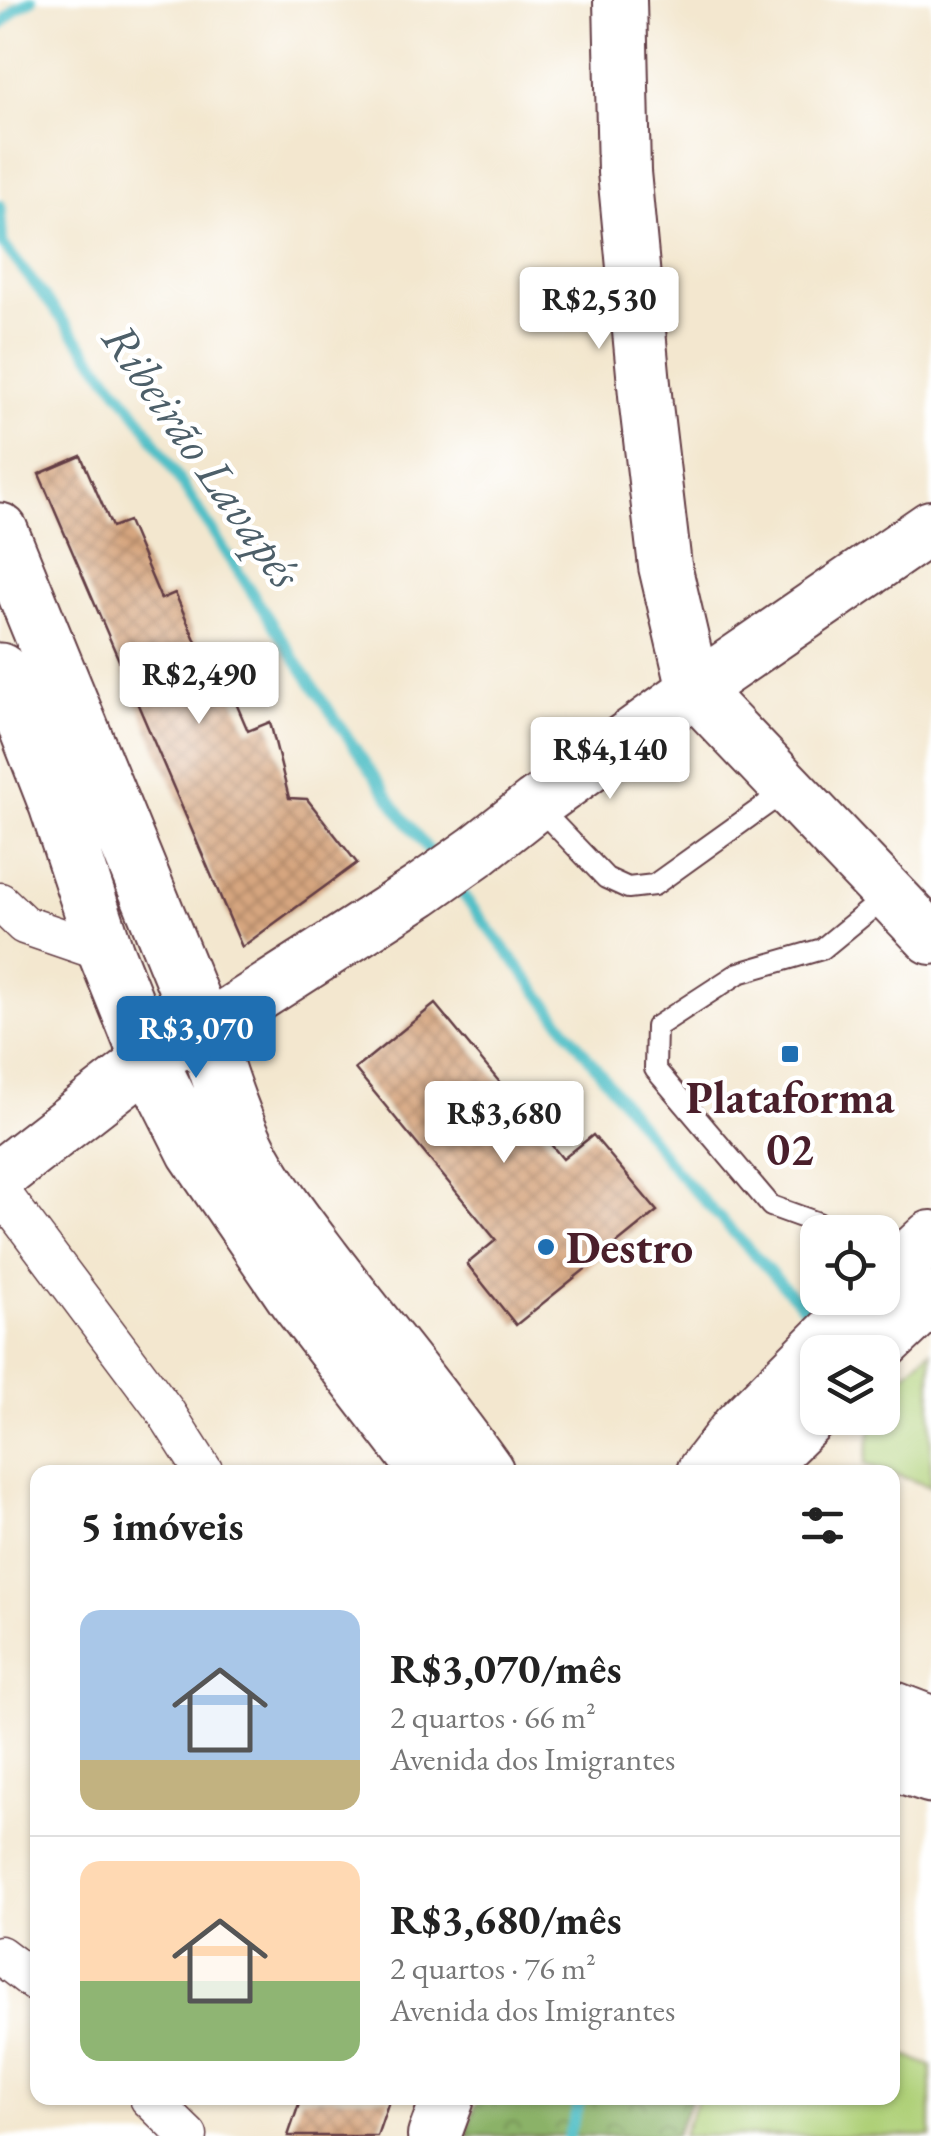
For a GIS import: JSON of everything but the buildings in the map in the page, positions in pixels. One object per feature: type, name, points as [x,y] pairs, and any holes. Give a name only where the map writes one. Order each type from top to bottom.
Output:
[{"type":"main road","points":[[0,531],[204,1030],[251,1155],[275,1196],[481,1465]]},
{"type":"main road","points":[[7,698],[57,805],[106,953],[149,1060],[194,1150],[296,1299],[423,1465]]},
{"type":"main road","points":[[900,1712],[931,1724]]},
{"type":"main road","points":[[900,1765],[931,1775]]},
{"type":"street","points":[[620,0],[624,172],[646,405],[666,566],[694,690],[931,938]]},
{"type":"street","points":[[0,1176],[149,1060],[204,1030],[420,891],[694,690],[931,526]]},
{"type":"street","points":[[0,902],[24,924],[106,953]]},
{"type":"street","points":[[0,1191],[165,1411],[200,1465]]},
{"type":"street","points":[[900,1290],[931,1237]]},
{"type":"street","points":[[708,1465],[737,1428],[880,1315]]},
{"type":"street","points":[[766,1465],[800,1428]]},
{"type":"street","points":[[0,1955],[30,1978]]},
{"type":"street","points":[[155,2105],[188,2136]]},
{"type":"street","points":[[434,2136],[445,2105]]},
{"type":"lane","points":[[536,805],[606,878],[628,888],[654,885],[788,789]]},
{"type":"lane","points":[[800,1216],[770,1206],[655,1068],[656,1028],[739,973],[822,949],[889,894]]},
{"type":"green space","points":[[931,1350],[931,1487],[900,1476],[900,1465],[865,1464],[870,1435],[900,1435],[900,1378]]},
{"type":"green space","points":[[900,2053],[931,2066],[931,2136],[682,2136],[695,2105],[900,2105]]},
{"type":"green space","points":[[476,2105],[689,2105],[675,2136],[465,2136]]},
{"type":"waterway","name":"Ribeirão Lavapés","points":[[0,26],[16,9],[32,0]]},
{"type":"waterway","name":"Ribeirão Lavapés","points":[[0,205],[3,244],[139,417],[296,661],[437,861]]},
{"type":"waterway","name":"Ribeirão Lavapés","points":[[454,883],[675,1170],[800,1304]]},
{"type":"waterway","name":"Ribeirão Lavapés","points":[[568,2136],[579,2105]]},
{"type":"place","name":"Plataforma 02","points":[[790,1054]]},
{"type":"place","name":"Destro","points":[[546,1247]]}]
